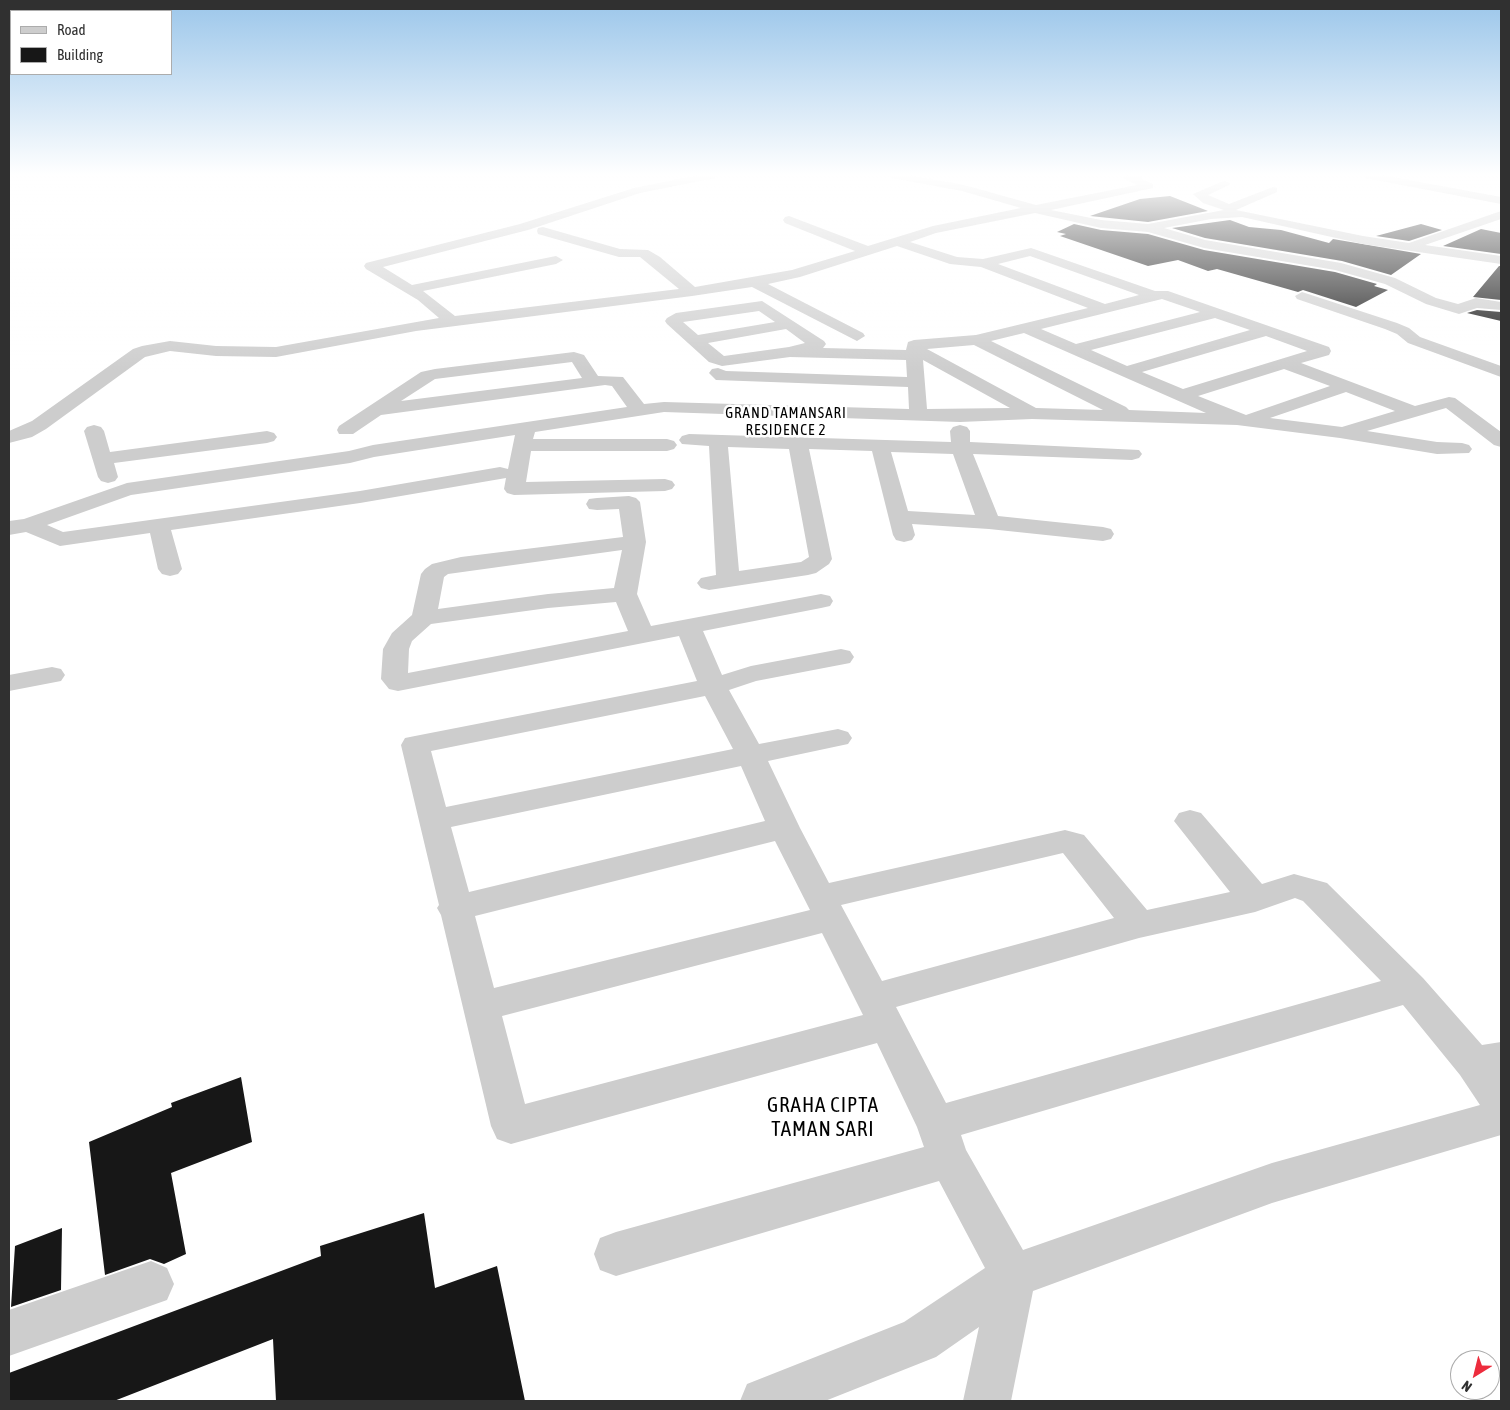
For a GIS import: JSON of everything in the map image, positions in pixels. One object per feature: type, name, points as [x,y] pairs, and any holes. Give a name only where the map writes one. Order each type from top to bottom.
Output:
[{"type":"street","points":[[451,321],[412,289],[371,266],[472,241]]},
{"type":"street","points":[[577,241],[619,253]]},
{"type":"street","points":[[842,241],[868,251]]},
{"type":"street","points":[[9,437],[39,425],[139,353],[148,349],[170,346],[216,352],[276,352],[451,321],[692,292],[754,282],[796,274],[902,241]]},
{"type":"street","points":[[1194,241],[1213,246],[1336,266],[1390,281],[1431,301],[1459,309],[1476,303],[1501,306]]},
{"type":"street","points":[[1369,241],[1501,260]]},
{"type":"street","points":[[1411,246],[1426,241]]},
{"type":"street","points":[[898,242],[955,261],[982,263],[1102,308]]},
{"type":"street","points":[[595,260],[633,251],[651,257],[692,292]]},
{"type":"street","points":[[982,263],[1031,252],[1154,296]]},
{"type":"street","points":[[412,289],[556,260]]},
{"type":"street","points":[[754,282],[856,336]]},
{"type":"street","points":[[918,414],[914,345],[976,340],[1028,329],[1102,308],[1163,294],[1323,351],[1182,395]]},
{"type":"street","points":[[1302,296],[1391,326],[1403,331],[1414,340],[1501,372]]},
{"type":"street","points":[[790,352],[818,344],[762,306],[674,319],[715,358],[722,361],[790,352],[913,352],[1032,413]]},
{"type":"street","points":[[1076,349],[1216,313]]},
{"type":"street","points":[[696,340],[788,324]]},
{"type":"street","points":[[1028,329],[1242,419],[1347,386]]},
{"type":"street","points":[[1127,371],[1266,331]]},
{"type":"street","points":[[976,340],[1128,415]]},
{"type":"street","points":[[346,430],[427,376],[435,374],[574,357],[578,359],[593,381]]},
{"type":"street","points":[[722,361],[718,373],[722,376],[915,382]]},
{"type":"street","points":[[1285,363],[1347,386],[1406,414],[1437,448]]},
{"type":"street","points":[[377,410],[593,381],[617,381],[639,410]]},
{"type":"street","points":[[1340,432],[1449,402],[1501,441]]},
{"type":"street","points":[[18,526],[60,539],[160,525],[524,436],[664,406],[960,416],[1032,413],[1242,419],[1340,432],[1437,448],[1462,449]]},
{"type":"street","points":[[960,416],[961,448],[988,522]]},
{"type":"street","points":[[94,431],[112,493]]},
{"type":"street","points":[[524,436],[667,445]]},
{"type":"street","points":[[524,436],[514,489],[665,486]]},
{"type":"street","points":[[103,459],[267,437]]},
{"type":"street","points":[[689,440],[961,448],[1132,448],[1134,476]]},
{"type":"street","points":[[718,440],[718,582],[808,568],[821,559],[798,443]]},
{"type":"street","points":[[880,446],[902,526],[988,522],[1103,534]]},
{"type":"street","points":[[18,526],[127,489],[355,477],[500,473]]},
{"type":"street","points":[[556,507],[629,502],[635,542],[625,594],[642,635]]},
{"type":"street","points":[[160,525],[170,569]]},
{"type":"street","points":[[424,618],[433,574],[440,569],[460,564],[635,542]]},
{"type":"street","points":[[625,594],[548,601],[424,618],[401,638],[396,649],[394,679],[398,682],[821,601]]},
{"type":"street","points":[[688,626],[713,686],[750,754],[784,828],[880,1011],[943,1141],[1013,1276],[986,1401]]},
{"type":"street","points":[[841,657],[751,674],[713,686],[415,746],[454,908],[511,1126],[880,1011],[1139,925],[1255,898],[1294,886],[1315,892],[1410,988],[1488,1060],[1501,1103]]},
{"type":"street","points":[[9,682],[52,675]]},
{"type":"street","points":[[434,820],[750,754],[838,738]]},
{"type":"street","points":[[1190,821],[1255,898]]},
{"type":"street","points":[[454,908],[784,828]]},
{"type":"street","points":[[481,1006],[1065,841],[1073,843],[1139,925]]},
{"type":"street","points":[[616,1254],[943,1141],[1410,988]]},
{"type":"street","points":[[764,1401],[919,1340],[1013,1276],[1272,1183],[1501,1116]]},
{"type":"street","points":[[9,1332],[151,1284]]},
{"type":"building","points":[[1074,241],[1172,241],[1204,250],[1335,272],[1377,284],[1374,286],[1388,290],[1356,307],[1303,290],[1298,292],[1217,269],[1208,271],[1178,260],[1148,266]]},
{"type":"building","points":[[1222,241],[1321,241],[1329,243],[1331,241],[1344,241],[1421,254],[1391,275],[1342,261]]},
{"type":"building","points":[[1455,241],[1501,241],[1501,254],[1443,246]]},
{"type":"building","points":[[1501,266],[1501,300],[1473,297]]},
{"type":"building","points":[[1477,310],[1501,312],[1501,321],[1467,313]]},
{"type":"building","points":[[241,1077],[252,1142],[171,1173],[186,1254],[164,1264],[150,1259],[105,1275],[89,1142],[172,1107],[171,1103]]},
{"type":"building","points":[[424,1213],[435,1288],[497,1266],[525,1401],[276,1401],[273,1339],[114,1401],[9,1401],[9,1373],[321,1256],[320,1246]]},
{"type":"building","points":[[62,1228],[61,1290],[11,1307],[15,1246]]},
{"type":"district","name":"GRAND TAMANSARI RESIDENCE 2","points":[[786,422]]},
{"type":"district","name":"GRAHA CIPTA TAMAN SARI","points":[[823,1117]]}]
